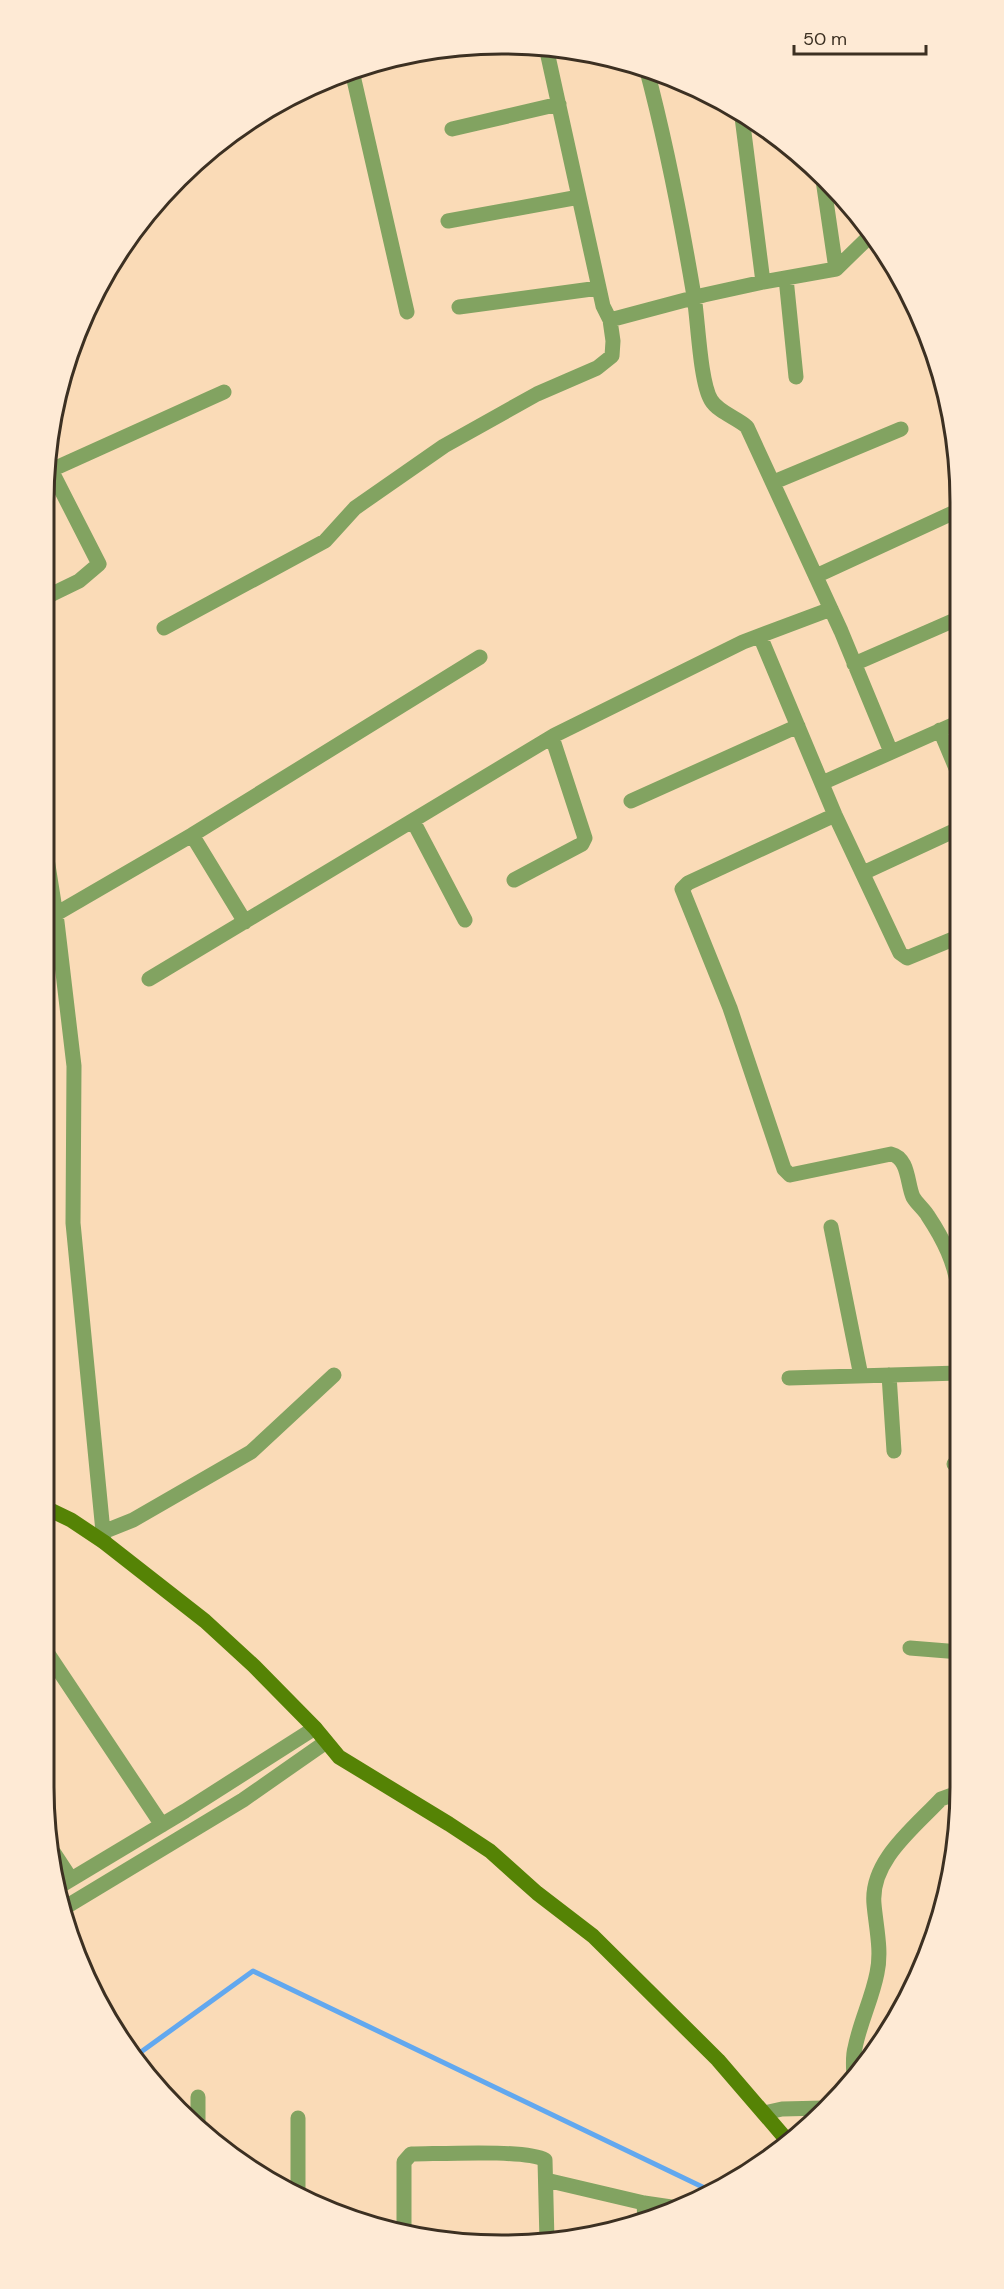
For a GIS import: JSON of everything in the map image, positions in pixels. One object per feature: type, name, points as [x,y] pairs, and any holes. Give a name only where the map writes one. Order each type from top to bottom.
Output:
[{"type":"main road","points":[[54,1512],[103,1537],[205,1621],[254,1666],[315,1728],[339,1757],[490,1851],[537,1893],[593,1936],[679,2019],[783,2135]]},
{"type":"street","points":[[164,628],[326,541],[355,508],[444,446],[537,394],[597,368],[612,356],[613,341],[610,320],[603,306],[548,57]]},
{"type":"street","points":[[649,79],[662,128],[694,297],[704,377],[710,400],[747,427],[831,609],[891,752]]},
{"type":"street","points":[[354,80],[407,312]]},
{"type":"street","points":[[452,129],[559,104]]},
{"type":"street","points":[[743,125],[763,282]]},
{"type":"street","points":[[825,191],[836,269]]},
{"type":"street","points":[[448,221],[579,197]]},
{"type":"street","points":[[610,320],[694,297],[836,269],[865,241]]},
{"type":"street","points":[[786,278],[796,377]]},
{"type":"street","points":[[459,306],[599,288]]},
{"type":"street","points":[[56,465],[224,392]]},
{"type":"street","points":[[774,482],[901,429]]},
{"type":"street","points":[[54,593],[79,581],[99,564],[55,477]]},
{"type":"street","points":[[816,576],[950,514]]},
{"type":"street","points":[[149,979],[552,737],[743,642],[831,609]]},
{"type":"street","points":[[855,664],[950,622]]},
{"type":"street","points":[[760,636],[835,814],[900,953],[907,958],[950,940]]},
{"type":"street","points":[[56,914],[192,835],[480,657]]},
{"type":"street","points":[[631,801],[798,726]]},
{"type":"street","points":[[822,783],[950,726]]},
{"type":"street","points":[[940,730],[950,755]]},
{"type":"street","points":[[514,880],[582,844],[585,838],[552,737]]},
{"type":"street","points":[[835,814],[687,883],[682,889],[730,1008],[784,1169],[790,1175],[891,1154],[897,1155],[903,1163],[914,1198],[939,1233],[950,1254]]},
{"type":"street","points":[[413,821],[465,920]]},
{"type":"street","points":[[863,873],[950,833]]},
{"type":"street","points":[[192,835],[245,922]]},
{"type":"street","points":[[54,902],[75,1066],[73,1223],[103,1537],[251,1452],[334,1375]]},
{"type":"street","points":[[831,1227],[861,1376]]},
{"type":"street","points":[[789,1378],[950,1373]]},
{"type":"street","points":[[889,1375],[894,1451]]},
{"type":"street","points":[[910,1648],[950,1651]]},
{"type":"street","points":[[54,1663],[162,1825]]},
{"type":"street","points":[[65,1882],[162,1825],[315,1728]]},
{"type":"street","points":[[70,1905],[243,1800],[326,1742]]},
{"type":"street","points":[[854,2064],[854,2049],[878,1970],[878,1933],[874,1902],[877,1878],[887,1857],[941,1799],[950,1796]]},
{"type":"street","points":[[198,2097],[198,2116]]},
{"type":"street","points":[[764,2113],[782,2109],[814,2108]]},
{"type":"street","points":[[298,2118],[298,2186]]},
{"type":"street","points":[[404,2224],[404,2162],[411,2154],[512,2154],[539,2157],[545,2160],[547,2232]]},
{"type":"street","points":[[546,2180],[661,2205]]},
{"type":"street","points":[[644,2203],[644,2211]]},
{"type":"waterway","points":[[141,2052],[253,1971],[703,2187]]}]
